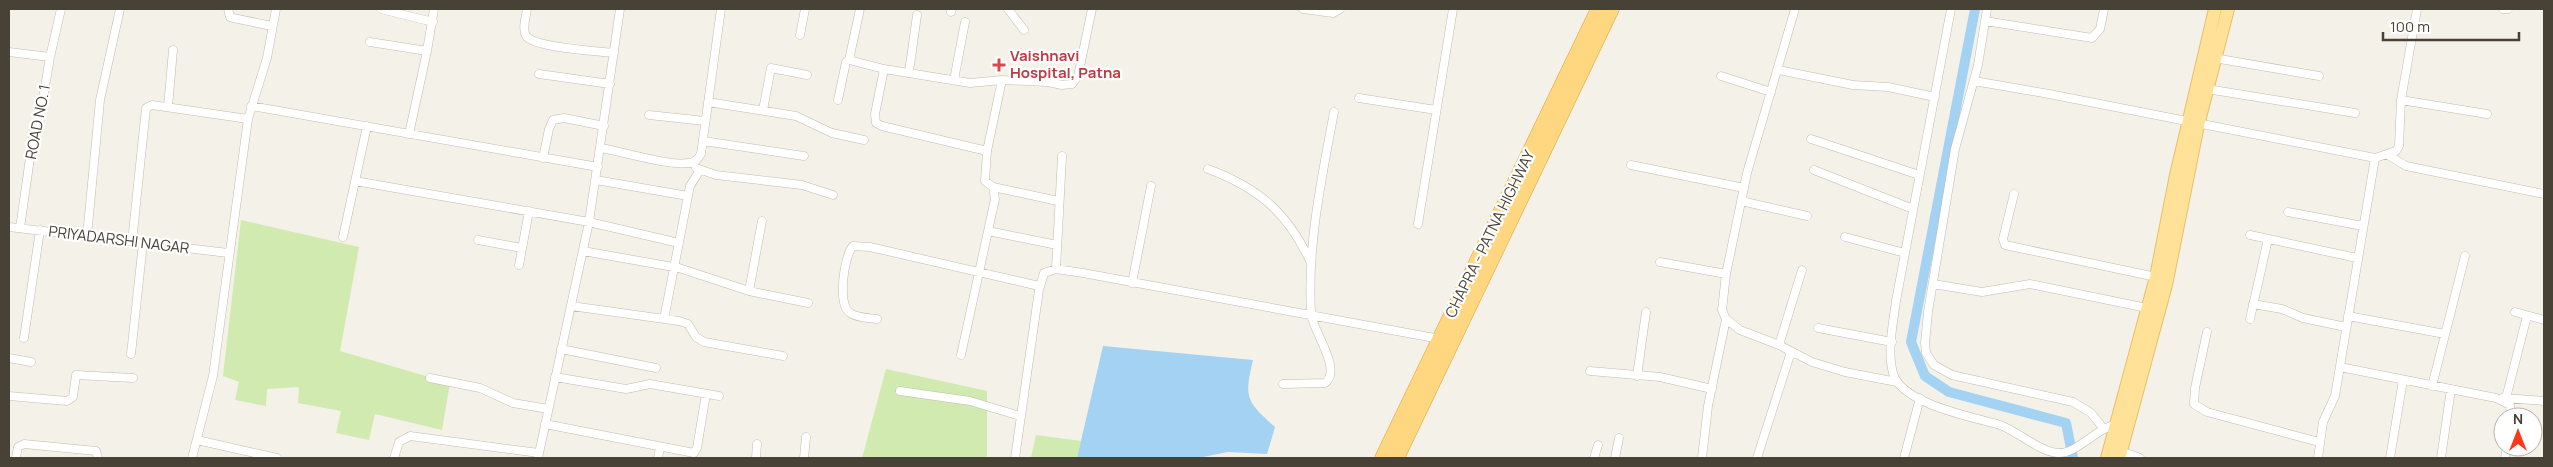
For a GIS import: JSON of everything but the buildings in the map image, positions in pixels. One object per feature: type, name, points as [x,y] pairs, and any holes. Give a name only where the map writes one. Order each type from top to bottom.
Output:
[{"type":"highway","name":"CHAPRA - PATNA HIGHWAY","points":[[1382,458],[1598,9]]},
{"type":"highway","name":"CHAPRA - PATNA HIGHWAY","points":[[1397,458],[1612,9]]},
{"type":"main road","points":[[2107,458],[2122,424],[2166,285],[2193,124],[2215,9]]},
{"type":"main road","points":[[2120,454],[2122,424],[2147,308],[2193,124],[2207,88],[2228,9]]},
{"type":"street","name":"ROAD NO. 1","points":[[20,228],[34,142],[34,130],[39,123],[50,57],[61,9]]},
{"type":"street","points":[[87,236],[100,100],[120,9]]},
{"type":"street","points":[[228,9],[232,18],[272,26]]},
{"type":"street","points":[[192,458],[213,376],[228,253],[248,119],[267,58],[276,9]]},
{"type":"street","points":[[381,9],[433,22]]},
{"type":"street","points":[[410,134],[428,51],[434,9]]},
{"type":"street","points":[[527,9],[524,30],[525,35],[531,40],[553,46],[614,54]]},
{"type":"street","points":[[394,458],[399,442],[410,436],[538,456],[589,222],[620,9]]},
{"type":"street","points":[[601,148],[678,163],[691,163],[698,160],[701,154],[721,9]]},
{"type":"street","points":[[800,35],[805,9]]},
{"type":"street","points":[[838,100],[860,9]]},
{"type":"street","points":[[1008,9],[1024,30]]},
{"type":"street","points":[[849,60],[884,69],[970,83],[1002,80],[1048,82],[1062,85],[1076,81],[1081,68],[1092,9]]},
{"type":"street","points":[[1303,9],[1333,13],[1340,9]]},
{"type":"street","points":[[1418,224],[1453,9]]},
{"type":"street","points":[[1702,458],[1712,390],[1726,319],[1722,297],[1741,201],[1795,9]]},
{"type":"street","points":[[1897,382],[1893,373],[1892,342],[1896,301],[1951,9]]},
{"type":"street","points":[[1987,9],[1974,82],[1955,150],[1925,343],[1928,358],[1934,365],[1952,375],[2073,402],[2090,413],[2103,428]]},
{"type":"street","points":[[1985,21],[2092,38],[2100,29],[2104,9]]},
{"type":"street","points":[[1974,82],[2079,100],[2193,124],[2375,158],[2388,155],[2396,151],[2399,146],[2401,100],[2416,9]]},
{"type":"street","points":[[2503,9],[2508,9]]},
{"type":"street","points":[[909,72],[917,15]]},
{"type":"street","points":[[954,80],[966,22]]},
{"type":"street","points":[[370,42],[428,51]]},
{"type":"street","points":[[168,107],[173,50]]},
{"type":"street","points":[[9,52],[50,57]]},
{"type":"street","points":[[2214,58],[2319,76]]},
{"type":"street","points":[[763,110],[770,68],[807,75]]},
{"type":"street","points":[[884,69],[875,114],[876,122],[882,126],[987,151]]},
{"type":"street","points":[[1778,70],[1853,85],[1888,87],[1935,97]]},
{"type":"street","points":[[539,74],[610,84]]},
{"type":"street","points":[[1721,76],[1772,92]]},
{"type":"street","points":[[1002,80],[987,151],[985,181],[993,187],[1058,202]]},
{"type":"street","points":[[2207,88],[2355,113]]},
{"type":"street","points":[[1359,98],[1436,110]]},
{"type":"street","points":[[2401,100],[2487,114]]},
{"type":"street","points":[[708,102],[763,110],[806,119],[832,132],[864,140]]},
{"type":"street","points":[[132,242],[146,108],[152,105],[248,119]]},
{"type":"street","points":[[251,106],[598,166]]},
{"type":"street","points":[[1282,384],[1316,384],[1330,379],[1329,359],[1311,315],[1312,264],[1317,210],[1334,112]]},
{"type":"street","points":[[649,115],[705,121]]},
{"type":"street","points":[[543,158],[549,129],[553,120],[564,118],[604,126]]},
{"type":"street","points":[[343,237],[367,126]]},
{"type":"street","points":[[1811,139],[1919,175]]},
{"type":"street","points":[[703,140],[804,156]]},
{"type":"street","points":[[2388,155],[2406,166],[2544,194]]},
{"type":"street","points":[[1056,269],[1058,202],[1062,156]]},
{"type":"street","points":[[2318,458],[2323,422],[2335,396],[2375,158]]},
{"type":"street","points":[[691,163],[700,170],[726,176],[802,186],[833,195]]},
{"type":"street","points":[[1631,165],[1744,188]]},
{"type":"street","points":[[1208,169],[1230,177],[1250,188],[1276,210],[1298,236],[1312,264]]},
{"type":"street","points":[[664,319],[688,196],[693,178],[700,170]]},
{"type":"street","points":[[1814,170],[1913,209]]},
{"type":"street","points":[[596,180],[688,196]]},
{"type":"street","points":[[355,181],[589,222],[679,243]]},
{"type":"street","points":[[1132,283],[1151,186]]},
{"type":"street","points":[[961,355],[995,199],[993,187]]},
{"type":"street","points":[[2014,194],[2003,239],[2005,245],[2156,277]]},
{"type":"street","points":[[1741,201],[1807,216]]},
{"type":"street","points":[[519,265],[529,211]]},
{"type":"street","points":[[2288,212],[2363,226]]},
{"type":"street","points":[[749,291],[762,221]]},
{"type":"street","name":"PRIYADARSHI NAGAR","points":[[9,227],[228,253]]},
{"type":"street","points":[[24,338],[40,230]]},
{"type":"street","points":[[988,231],[1057,245]]},
{"type":"street","points":[[2250,235],[2357,258]]},
{"type":"street","points":[[1845,237],[1905,253]]},
{"type":"street","points":[[2250,319],[2268,239]]},
{"type":"street","points":[[478,240],[522,248]]},
{"type":"street","points":[[131,354],[143,243]]},
{"type":"street","points":[[877,319],[850,313],[845,308],[843,281],[849,250],[853,246],[870,247],[1039,286]]},
{"type":"street","points":[[583,251],[674,267],[749,291],[808,303]]},
{"type":"street","points":[[2432,386],[2465,256]]},
{"type":"street","points":[[1660,262],[1726,274]]},
{"type":"street","points":[[1015,458],[1039,286],[1044,272],[1056,269],[1440,338]]},
{"type":"street","points":[[1779,345],[1802,270]]},
{"type":"street","points":[[1933,284],[1982,292],[2030,284],[2147,308]]},
{"type":"street","points":[[2253,304],[2282,309],[2303,318],[2346,327]]},
{"type":"street","points":[[571,306],[688,324],[696,337],[704,342],[783,356]]},
{"type":"street","points":[[1637,376],[1646,312]]},
{"type":"street","points":[[2515,312],[2544,320]]},
{"type":"street","points":[[2348,316],[2445,334]]},
{"type":"street","points":[[2506,398],[2527,316]]},
{"type":"street","points":[[1726,319],[1740,330],[1779,345],[1826,367],[1897,382],[1920,398],[1948,410],[2010,429],[2049,455],[2066,452],[2103,428],[2122,424]]},
{"type":"street","points":[[1818,328],[1892,342]]},
{"type":"street","points":[[2207,332],[2195,388],[2194,404],[2207,412],[2320,442]]},
{"type":"street","points":[[561,349],[656,368]]},
{"type":"street","points":[[1757,458],[1791,352]]},
{"type":"street","points":[[9,358],[31,362]]},
{"type":"street","points":[[2340,367],[2496,398],[2544,401]]},
{"type":"street","points":[[1590,371],[1660,377],[1712,390]]},
{"type":"street","points":[[9,396],[66,401],[73,397],[76,376],[133,378]]},
{"type":"street","points":[[555,377],[626,389],[650,384],[719,396]]},
{"type":"street","points":[[430,378],[480,388],[513,403],[548,410]]},
{"type":"street","points":[[2390,458],[2403,380]]},
{"type":"street","points":[[2441,458],[2451,389]]},
{"type":"street","points":[[900,391],[970,401],[1020,416]]},
{"type":"street","points":[[545,424],[689,453],[696,451],[706,394]]},
{"type":"street","points":[[1904,458],[1920,398]]},
{"type":"street","points":[[2496,398],[2510,405],[2510,407]]},
{"type":"street","points":[[804,458],[806,437]]},
{"type":"street","points":[[1615,458],[1619,438]]},
{"type":"street","points":[[198,440],[277,458]]},
{"type":"street","points":[[16,458],[18,447],[24,444],[96,451],[98,458]]},
{"type":"street","points":[[756,458],[757,444]]},
{"type":"street","points":[[1594,458],[1598,445]]},
{"type":"street","points":[[658,458],[660,447]]},
{"type":"street","points":[[2120,454],[2140,458]]},
{"type":"green space","points":[[241,220],[359,247],[340,351],[450,383],[442,430],[375,414],[369,440],[336,433],[341,411],[298,403],[299,387],[267,389],[266,406],[235,400],[239,382],[223,376]]},
{"type":"green space","points":[[886,369],[987,391],[987,458],[862,458]]},
{"type":"green space","points":[[1036,435],[1081,441],[1077,458],[1031,458]]},
{"type":"water","points":[[1103,346],[1253,360],[1248,391],[1250,398],[1258,411],[1275,427],[1267,454],[1228,452],[1198,458],[1077,458]]},
{"type":"waterway","points":[[1975,9],[1911,342],[1925,376],[1949,392],[2066,423],[2073,458]]},
{"type":"place","name":"Vaishnavi Hospital, Patna","points":[[999,65]]}]
